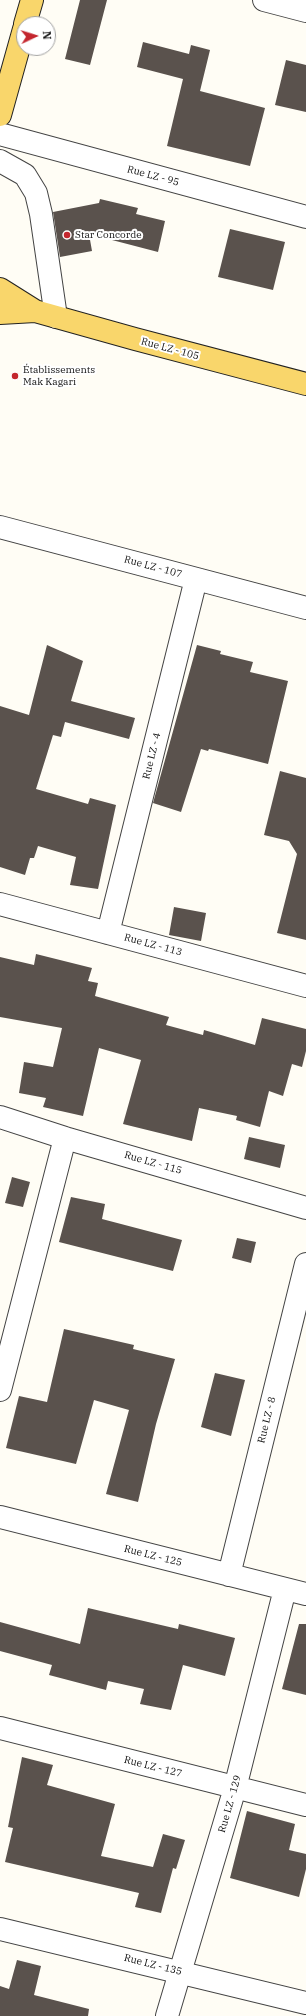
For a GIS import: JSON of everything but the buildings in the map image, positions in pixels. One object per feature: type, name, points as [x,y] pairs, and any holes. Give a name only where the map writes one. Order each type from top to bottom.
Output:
[{"type":"main road","points":[[27,16],[32,0]]},
{"type":"main road","points":[[0,115],[16,56]]},
{"type":"main road","name":"Rue LZ - 105","points":[[0,289],[45,314]]},
{"type":"main road","name":"Rue LZ - 105","points":[[0,313],[45,314],[306,384]]},
{"type":"street","points":[[264,0],[306,11]]},
{"type":"street","name":"Rue LZ - 95","points":[[0,134],[306,217]]},
{"type":"street","points":[[0,161],[25,175],[36,193],[41,214],[45,314]]},
{"type":"street","name":"Rue LZ - 107","points":[[0,527],[306,608]]},
{"type":"street","name":"Rue LZ - 4","points":[[108,933],[196,579]]},
{"type":"street","name":"Rue LZ - 113","points":[[0,904],[306,986]]},
{"type":"street","name":"Rue LZ - 115","points":[[0,1117],[65,1138],[306,1208]]},
{"type":"street","points":[[0,1390],[65,1138]]},
{"type":"street","name":"Rue LZ - 8","points":[[229,1575],[306,1264]]},
{"type":"street","name":"Rue LZ - 125","points":[[0,1517],[306,1594]]},
{"type":"street","name":"Rue LZ - 129","points":[[167,2016],[235,1788],[285,1589]]},
{"type":"street","name":"Rue LZ - 127","points":[[0,1728],[306,1806]]},
{"type":"street","name":"Rue LZ - 135","points":[[0,1928],[306,2003]]},
{"type":"place","name":"Star Concorde","points":[[67,235]]},
{"type":"place","name":"Établissements Mak Kagari","points":[[15,376]]}]
